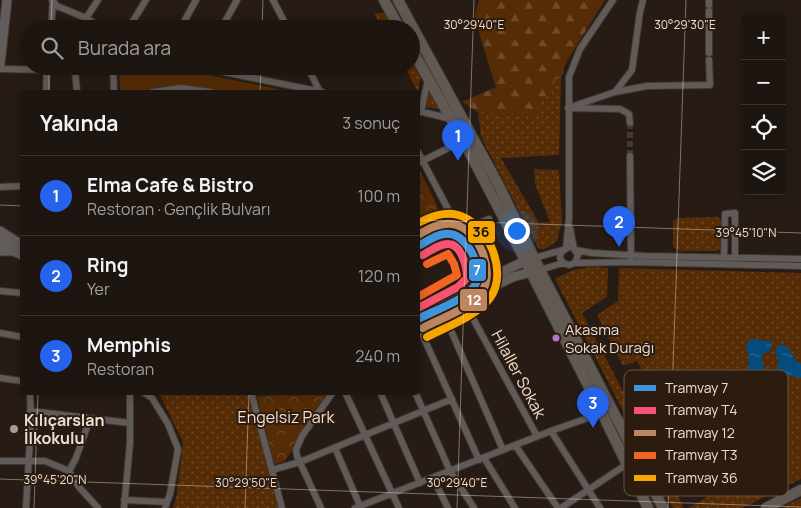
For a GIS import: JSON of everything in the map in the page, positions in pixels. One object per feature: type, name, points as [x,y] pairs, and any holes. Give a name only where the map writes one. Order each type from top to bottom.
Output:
[{"type":"highway","points":[[384,0],[395,20]]},
{"type":"highway","points":[[398,0],[409,20]]},
{"type":"highway","points":[[420,40],[498,184],[529,259]]},
{"type":"highway","points":[[420,64],[536,271],[624,435]]},
{"type":"highway","points":[[536,271],[624,458]]},
{"type":"highway","points":[[766,508],[801,490]]},
{"type":"highway","points":[[657,496],[663,508]]},
{"type":"main road","points":[[0,64],[7,0]]},
{"type":"main road","points":[[0,231],[20,250]]},
{"type":"main road","points":[[0,241],[20,251]]},
{"type":"main road","points":[[0,251],[20,252]]},
{"type":"main road","points":[[420,311],[529,259]]},
{"type":"main road","points":[[420,322],[513,278],[536,271]]},
{"type":"street","points":[[53,0],[57,6],[89,20]]},
{"type":"street","points":[[52,20],[53,0]]},
{"type":"street","points":[[86,18],[98,0]]},
{"type":"street","points":[[134,20],[146,0]]},
{"type":"street","points":[[185,20],[196,0]]},
{"type":"street","points":[[273,0],[283,20]]},
{"type":"street","points":[[613,0],[580,49],[569,77],[569,219],[564,249],[560,258],[563,263],[569,266],[575,263],[631,259],[801,259]]},
{"type":"street","points":[[615,92],[632,70],[643,0]]},
{"type":"street","points":[[225,20],[234,1]]},
{"type":"street","points":[[568,108],[615,92],[647,86],[710,85],[709,5]]},
{"type":"street","points":[[0,69],[20,69]]},
{"type":"street","points":[[46,90],[47,75]]},
{"type":"street","points":[[75,75],[77,90]]},
{"type":"street","points":[[113,75],[114,90]]},
{"type":"street","points":[[237,75],[311,90]]},
{"type":"street","points":[[312,75],[320,90]]},
{"type":"street","points":[[420,108],[428,79]]},
{"type":"street","points":[[166,90],[181,88],[196,90]]},
{"type":"street","points":[[568,108],[620,109],[629,114],[630,123]]},
{"type":"street","points":[[420,112],[451,119]]},
{"type":"street","points":[[457,144],[420,161],[459,230]]},
{"type":"street","points":[[630,156],[631,259]]},
{"type":"street","points":[[0,186],[20,186]]},
{"type":"street","points":[[735,213],[730,259],[725,214],[735,213]]},
{"type":"street","points":[[420,236],[450,228],[459,230],[470,228],[489,219]]},
{"type":"street","points":[[569,219],[575,250],[578,255],[575,263]]},
{"type":"street","points":[[529,259],[564,249],[631,259]]},
{"type":"street","points":[[730,259],[801,266]]},
{"type":"street","points":[[536,271],[563,263]]},
{"type":"street","points":[[0,291],[20,293]]},
{"type":"street","name":"Hilaller Sokak","points":[[463,300],[537,436]]},
{"type":"street","points":[[442,310],[503,450]]},
{"type":"street","points":[[420,327],[481,459],[516,508]]},
{"type":"street","points":[[0,333],[20,337]]},
{"type":"street","points":[[0,378],[20,381]]},
{"type":"street","points":[[26,508],[30,395]]},
{"type":"street","points":[[124,508],[130,443],[130,395]]},
{"type":"street","points":[[124,500],[166,505],[170,494],[178,449],[168,424],[152,398],[148,395]]},
{"type":"street","points":[[252,395],[282,508]]},
{"type":"street","points":[[321,508],[296,450],[302,436],[331,395]]},
{"type":"street","points":[[346,395],[399,508]]},
{"type":"street","points":[[381,395],[420,483]]},
{"type":"street","points":[[416,395],[450,471],[474,508]]},
{"type":"street","points":[[272,470],[300,462],[452,399]]},
{"type":"street","points":[[30,411],[130,423]]},
{"type":"street","points":[[335,448],[358,507],[537,436],[602,413]]},
{"type":"street","points":[[69,471],[76,458],[90,419]]},
{"type":"street","points":[[551,431],[600,508]]},
{"type":"street","points":[[515,445],[559,508],[624,466]]},
{"type":"street","points":[[0,460],[52,463],[69,471],[79,487],[98,508]]},
{"type":"street","points":[[433,478],[448,508]]},
{"type":"green space","points":[[479,0],[605,0],[534,114],[478,112],[462,102],[496,87],[475,16]]},
{"type":"green space","points":[[374,13],[387,13],[391,20],[378,20]]},
{"type":"green space","points":[[566,62],[561,79],[559,155],[501,158],[539,223],[550,222],[535,184],[534,169],[559,170],[562,221],[557,241],[543,250],[538,248],[481,137],[478,112],[534,113]]},
{"type":"green space","points":[[420,73],[421,75],[418,90],[409,75],[420,75]]},
{"type":"green space","points":[[119,75],[209,75],[283,90],[120,90]]},
{"type":"green space","points":[[428,90],[439,109],[425,107]]},
{"type":"green space","points":[[420,171],[446,224],[420,233]]},
{"type":"green space","points":[[718,217],[722,222],[721,249],[717,251],[679,251],[673,247],[673,221],[679,218]]},
{"type":"green space","points":[[591,267],[608,268],[607,297],[582,313],[624,393],[624,413],[555,279],[573,270]]},
{"type":"green space","points":[[619,268],[801,273],[801,479],[788,485],[788,370],[642,370],[637,361],[623,366],[597,315],[618,301]]},
{"type":"green space","points":[[160,395],[249,396],[278,508],[173,508],[177,494],[183,442]]},
{"type":"green space","name":"Engelsiz Park","points":[[328,395],[285,461],[274,465],[257,396]]},
{"type":"green space","points":[[667,496],[678,496],[684,508],[673,508]]},
{"type":"green space","points":[[709,496],[766,496],[742,508],[688,508]]},
{"type":"green space","points":[[801,498],[801,508],[781,508]]},
{"type":"water","points":[[751,339],[773,342],[770,351],[765,352],[762,356],[764,370],[748,370],[749,360],[746,345]]},
{"type":"water","points":[[779,344],[789,348],[795,360],[801,364],[801,378],[788,377],[788,370],[777,370],[779,358],[775,353]]},
{"type":"tunnel","points":[[630,123],[630,156]]},
{"type":"tram line","name":"36","points":[[420,222],[442,214],[458,215],[469,220],[486,238],[496,262],[497,275],[495,287],[484,305],[461,320],[427,337]]},
{"type":"tram line","name":"12","points":[[420,234],[443,224],[453,224],[462,227],[477,242],[486,263],[487,274],[485,284],[476,299],[462,309],[423,328]]},
{"type":"tram line","name":"7","points":[[420,245],[442,234],[457,236],[473,254],[477,271],[475,285],[464,296],[420,318]]},
{"type":"tram line","name":"T4","points":[[420,307],[458,287],[467,278],[463,258],[454,245],[442,245],[423,255]]},
{"type":"tram line","name":"T3","points":[[420,296],[457,275],[454,264],[448,254],[427,264]]},
{"type":"place","name":"Elma Cafe & Bistro","points":[[458,161]]},
{"type":"place","name":"Ring","points":[[619,247]]},
{"type":"place","name":"Akasma Sokak Durağı","points":[[556,338]]},
{"type":"place","name":"Memphis","points":[[593,428]]},
{"type":"place","name":"Kılıçarslan İlkokulu","points":[[14,429]]}]
